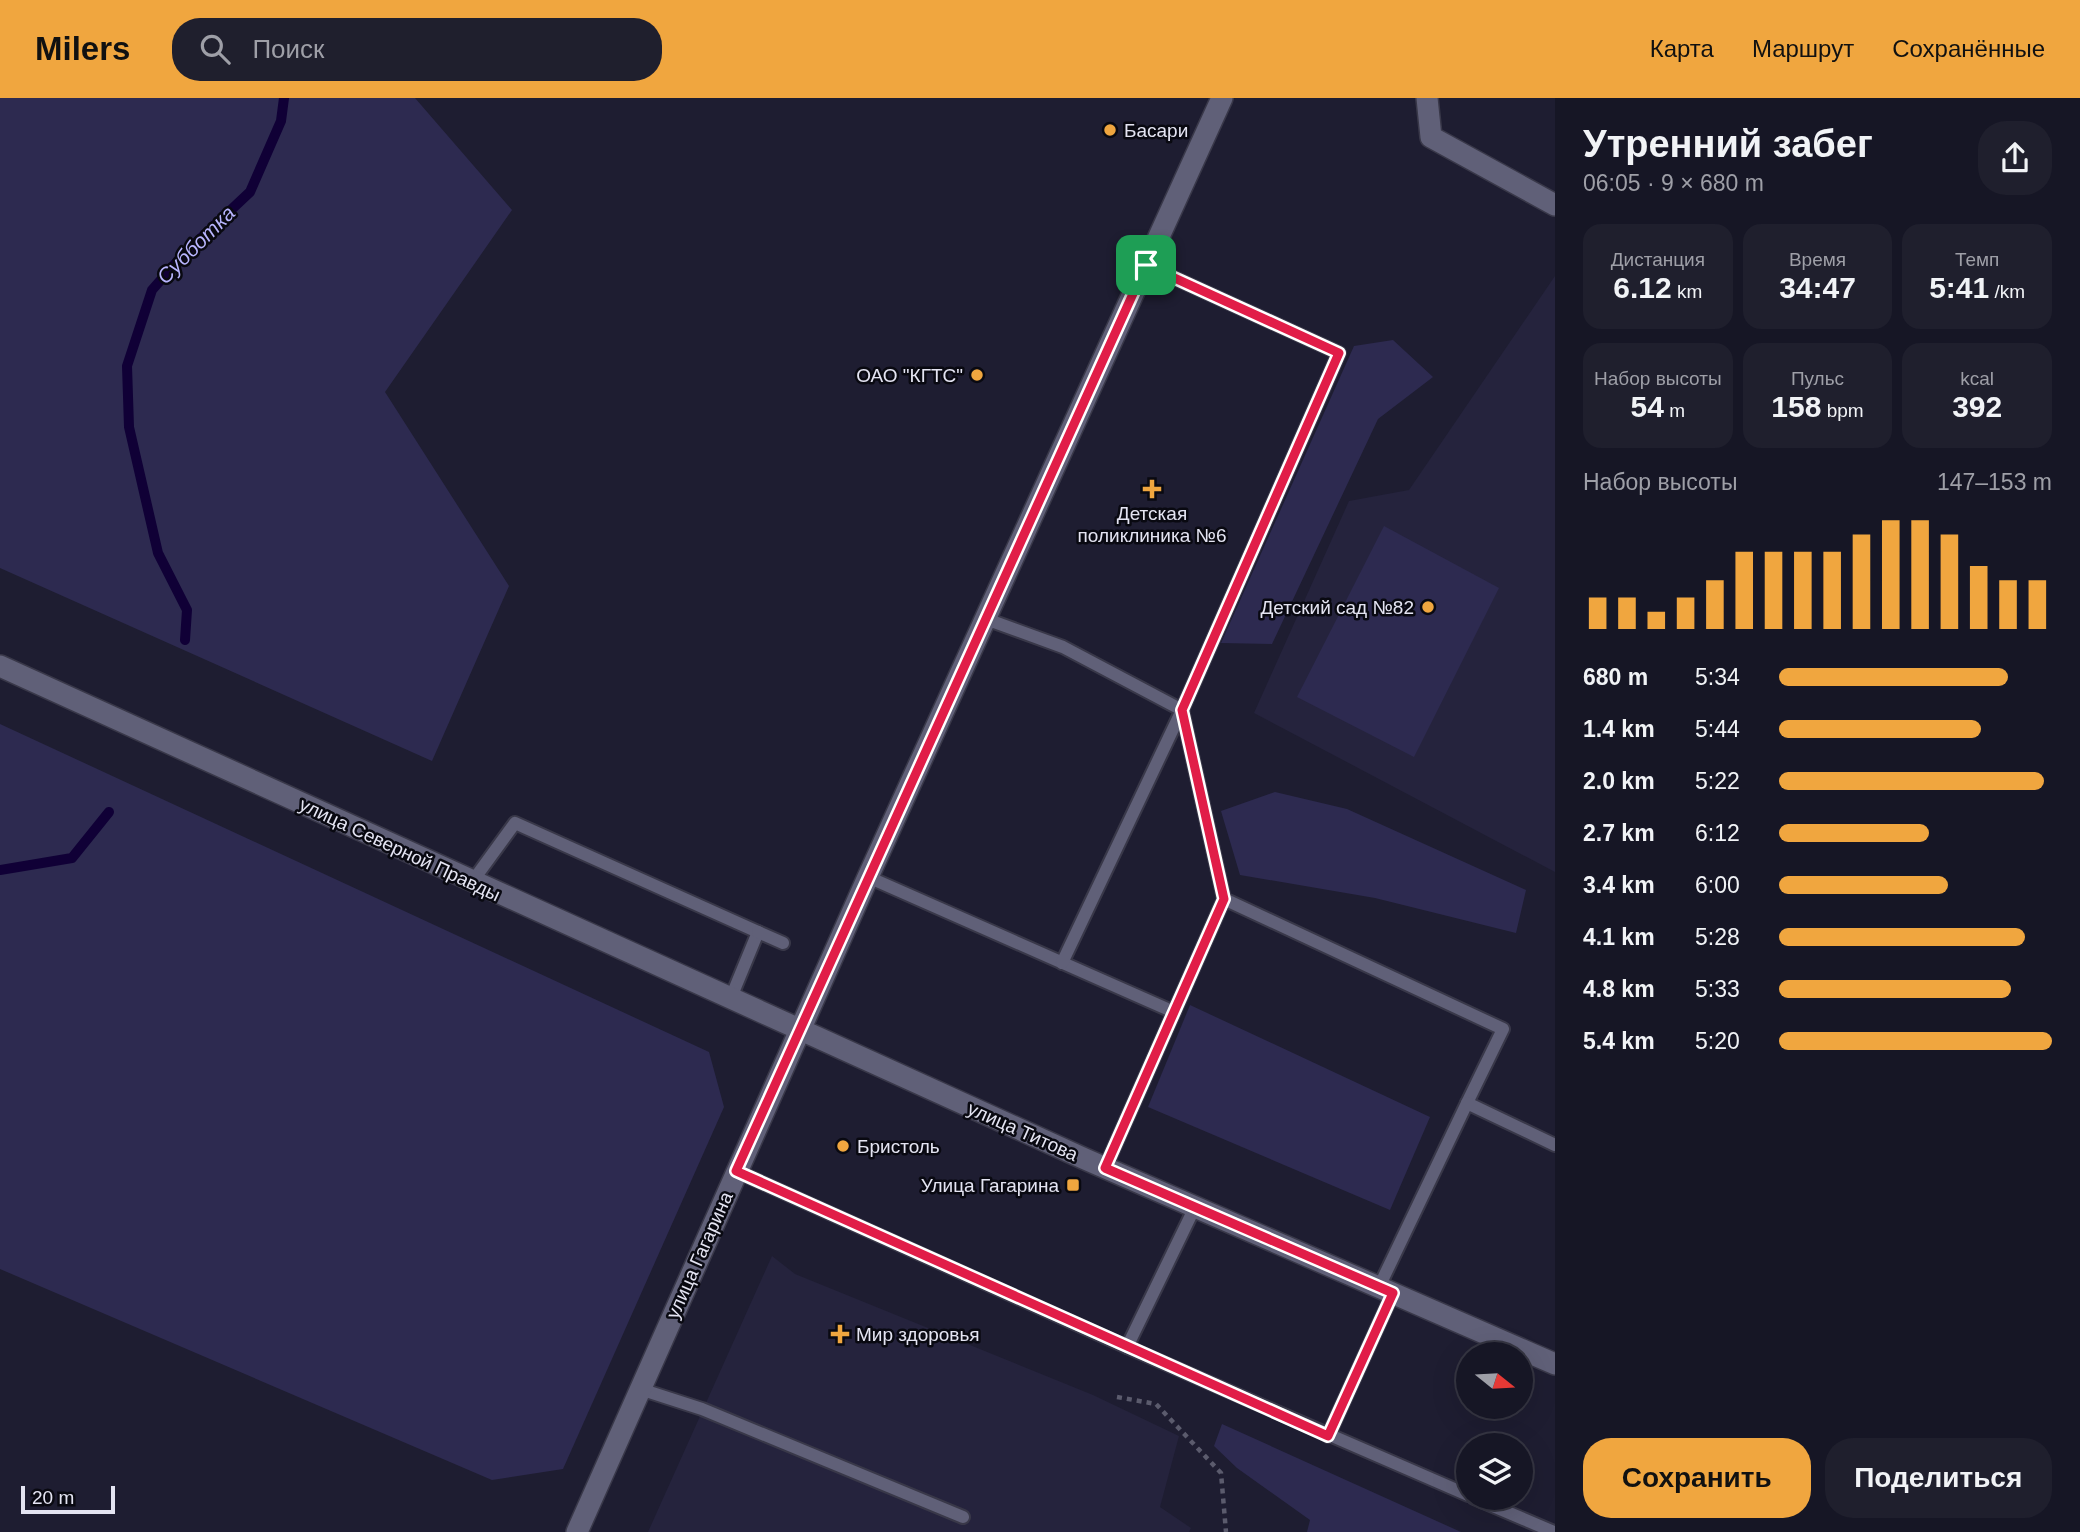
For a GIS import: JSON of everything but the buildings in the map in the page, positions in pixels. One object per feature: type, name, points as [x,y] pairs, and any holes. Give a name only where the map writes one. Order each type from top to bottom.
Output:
[{"type":"street","name":"улица Гагарина","points":[[577,1532],[868,877],[1222,98]]},
{"type":"street","points":[[1427,98],[1430,137],[1555,205]]},
{"type":"street","name":"улица Северной Правды","points":[[0,666],[800,1031]]},
{"type":"street","name":"улица Титова","points":[[800,1031],[1105,1168],[1555,1364]]},
{"type":"lane","points":[[1062,963],[1182,710],[1339,353],[1146,265]]},
{"type":"lane","points":[[986,619],[1063,646],[1182,710],[1224,899],[1105,1168]]},
{"type":"lane","points":[[472,882],[514,823],[783,943]]},
{"type":"lane","points":[[868,877],[1174,1012]]},
{"type":"lane","points":[[1224,899],[1503,1029],[1467,1103],[1386,1290],[1328,1436]]},
{"type":"lane","points":[[730,1000],[758,932]]},
{"type":"lane","points":[[1467,1103],[1555,1145]]},
{"type":"lane","points":[[736,1171],[1126,1347],[1456,1490]]},
{"type":"lane","points":[[1126,1347],[1195,1207]]},
{"type":"lane","points":[[640,1389],[702,1409],[963,1517]]},
{"type":"lane","points":[[1502,1510],[1554,1532]]},
{"type":"path","points":[[1117,1397],[1156,1404],[1221,1473],[1226,1532]]},
{"type":"shaded area","points":[[0,98],[415,98],[512,210],[385,392],[509,586],[432,761],[0,568]]},
{"type":"shaded area","name":"Детский сад №82","points":[[1555,276],[1555,872],[1254,713],[1349,501],[1409,490]]},
{"type":"shaded area","points":[[1393,340],[1433,377],[1378,419],[1272,644],[1221,643],[1354,346]]},
{"type":"shaded area","points":[[1384,526],[1499,588],[1414,757],[1297,697]]},
{"type":"shaded area","points":[[0,724],[709,1052],[724,1107],[563,1469],[492,1480],[0,1269]]},
{"type":"shaded area","points":[[1275,792],[1347,809],[1526,890],[1516,933],[1375,898],[1240,875],[1221,811]]},
{"type":"shaded area","points":[[1190,1005],[1430,1117],[1390,1210],[1148,1107]]},
{"type":"shaded area","name":"Мир здоровья","points":[[772,1256],[795,1274],[1093,1395],[1179,1436],[1160,1507],[1191,1528],[1189,1532],[648,1532]]},
{"type":"shaded area","points":[[1222,1424],[1461,1532],[1307,1532],[1310,1520],[1237,1468],[1214,1446]]},
{"type":"waterway","name":"Субботка","points":[[185,640],[187,610],[158,553],[129,427],[127,366],[152,290],[182,256],[250,192],[281,121],[284,98]]},
{"type":"waterway","name":"Субботка","points":[[0,870],[72,858],[109,812]]},
{"type":"place","name":"Басари","points":[[1110,130]]},
{"type":"place","name":"ОАО \"КГТС\"","points":[[977,375]]},
{"type":"place","name":"Детская поликлиника №6","points":[[1152,489]]},
{"type":"place","name":"Детский сад №82","points":[[1428,607]]},
{"type":"place","name":"Бристоль","points":[[843,1146]]},
{"type":"place","name":"Улица Гагарина","points":[[1073,1185]]},
{"type":"place","name":"Мир здоровья","points":[[840,1334]]},
{"type":"route","points":[[1146,265],[1339,353],[1182,710],[1224,899],[1105,1168],[1393,1293],[1328,1436],[736,1171],[1146,265]]}]
